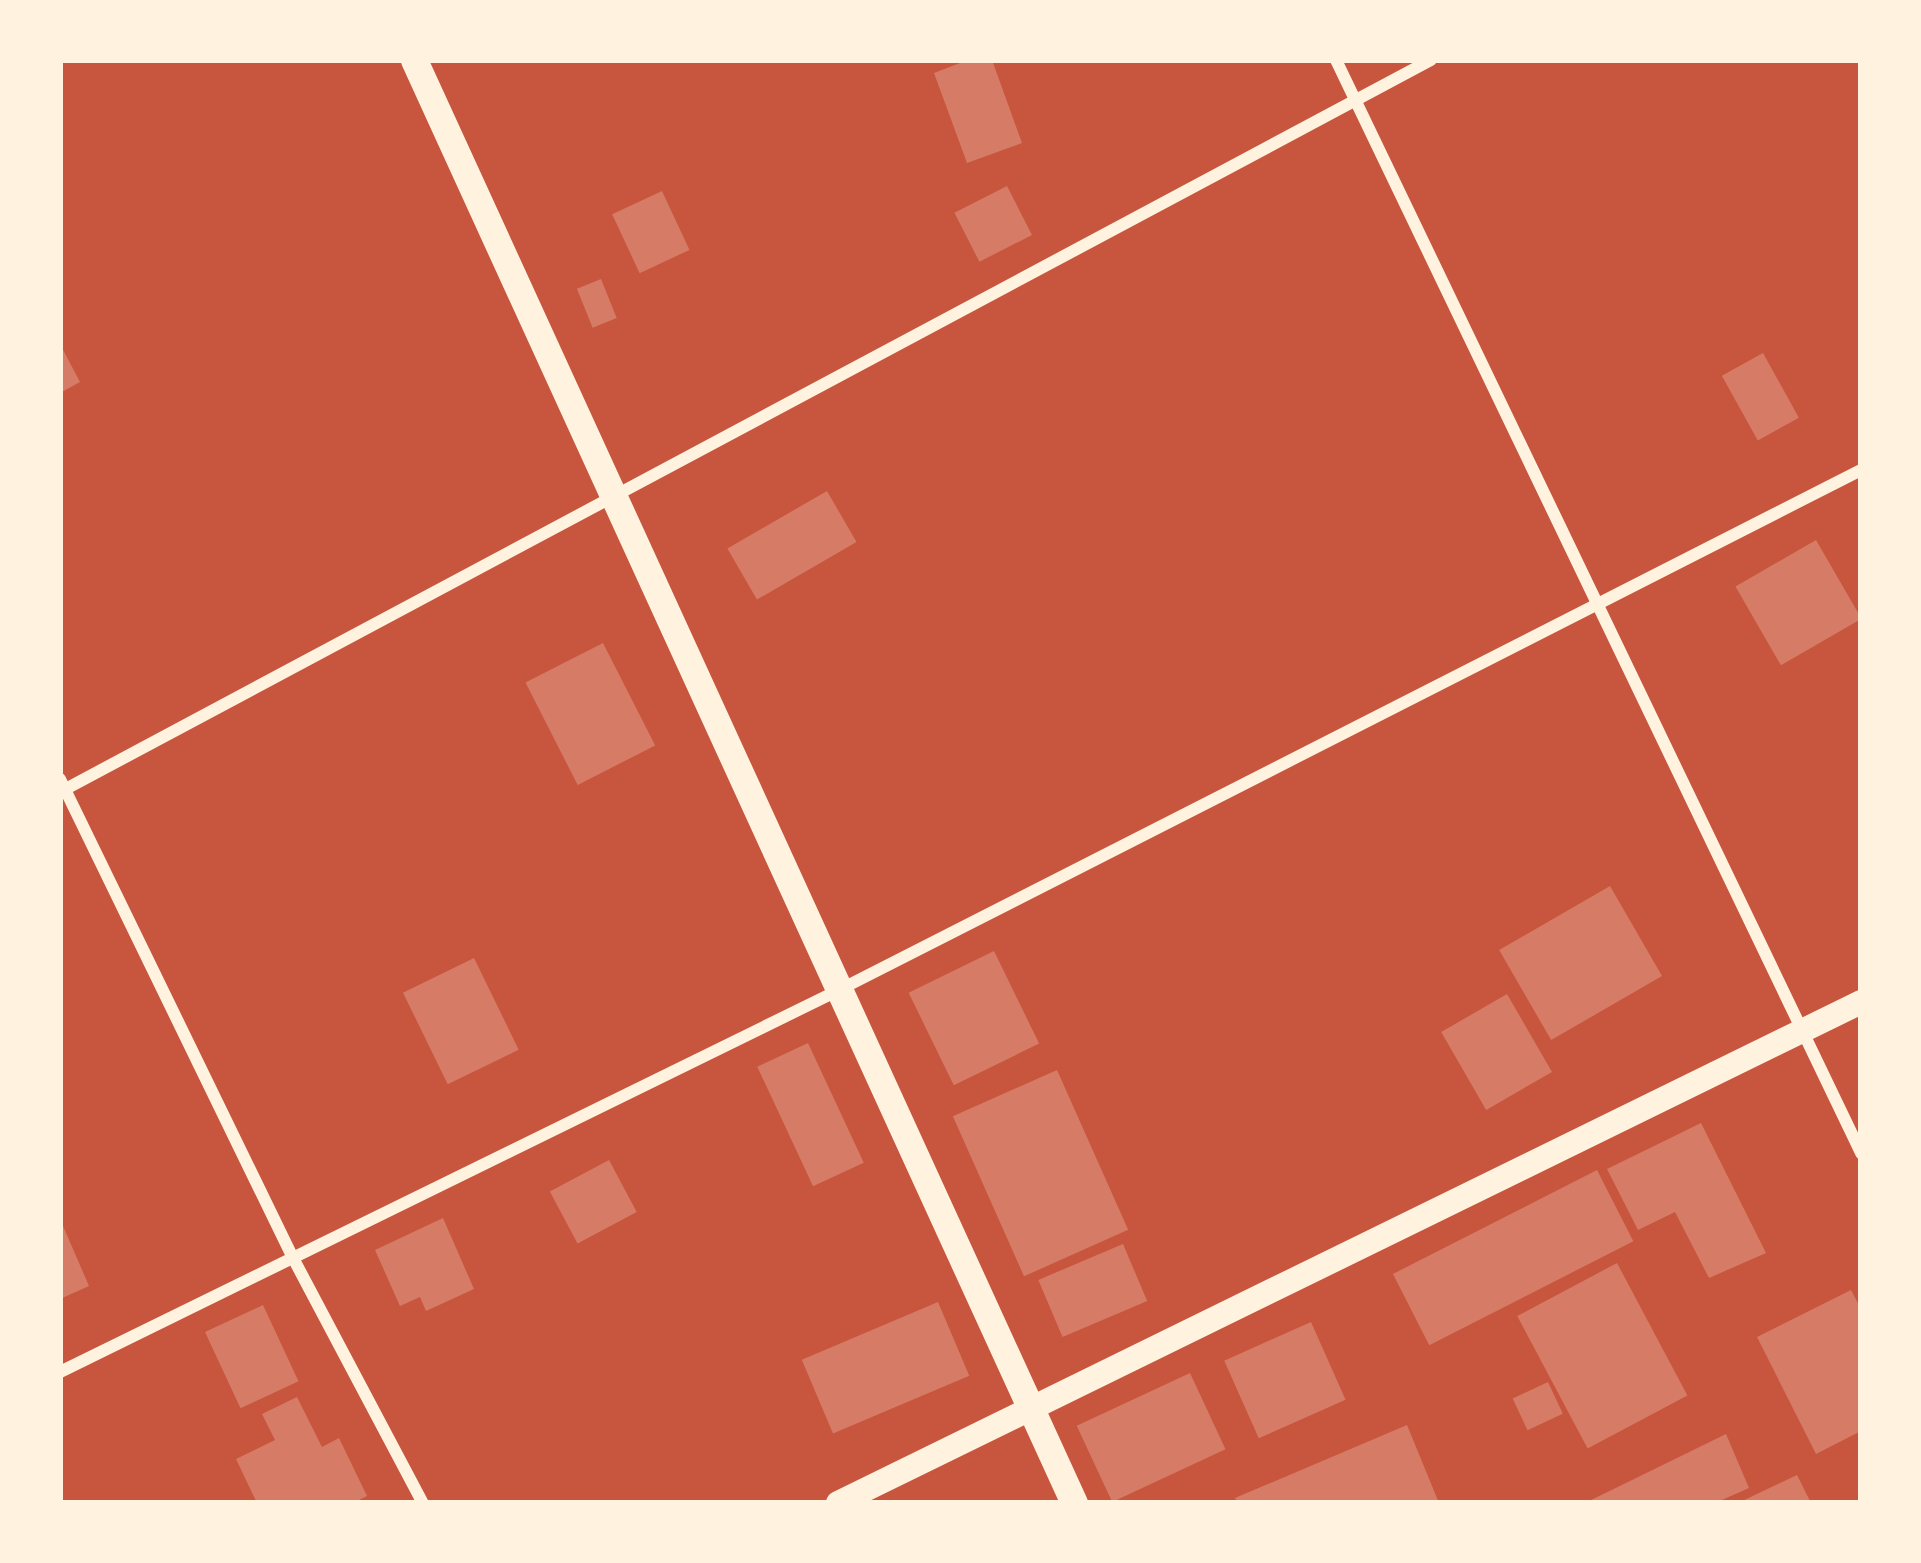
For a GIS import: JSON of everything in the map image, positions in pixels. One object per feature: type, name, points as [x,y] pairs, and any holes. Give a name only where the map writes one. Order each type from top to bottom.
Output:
[{"type":"highway","points":[[414,60],[619,499],[1074,1503]]},
{"type":"main road","points":[[838,1503],[1861,1002]]},
{"type":"street","points":[[1336,60],[1599,599],[1861,1153]]},
{"type":"street","points":[[423,1503],[292,1256],[62,786],[619,499],[1431,60]]},
{"type":"street","points":[[60,1372],[839,990],[1599,599],[1861,470]]},
{"type":"building","points":[[968,60],[992,60],[1022,143],[967,163],[934,73]]},
{"type":"building","points":[[1007,186],[1032,235],[979,262],[954,213]]},
{"type":"building","points":[[662,191],[689,250],[640,273],[612,214]]},
{"type":"building","points":[[601,279],[617,318],[593,328],[577,289]]},
{"type":"building","points":[[60,344],[80,382],[60,393]]},
{"type":"building","points":[[1763,353],[1799,418],[1758,441],[1722,376]]},
{"type":"building","points":[[827,491],[856,542],[757,600],[727,548]]},
{"type":"building","points":[[1816,540],[1861,619],[1781,665],[1735,586]]},
{"type":"building","points":[[603,643],[655,745],[578,785],[525,682]]},
{"type":"building","points":[[1610,886],[1662,976],[1551,1040],[1499,950]]},
{"type":"building","points":[[994,951],[1039,1044],[954,1085],[909,993]]},
{"type":"building","points":[[474,958],[519,1050],[448,1084],[403,993]]},
{"type":"building","points":[[1507,994],[1552,1072],[1486,1110],[1441,1032]]},
{"type":"building","points":[[808,1043],[864,1163],[813,1186],[757,1067]]},
{"type":"building","points":[[1057,1070],[1128,1230],[1024,1276],[953,1116]]},
{"type":"building","points":[[1701,1123],[1766,1253],[1709,1278],[1675,1212],[1638,1230],[1607,1169]]},
{"type":"building","points":[[609,1160],[637,1212],[578,1244],[550,1191]]},
{"type":"building","points":[[1597,1170],[1633,1241],[1429,1345],[1393,1274]]},
{"type":"building","points":[[443,1218],[474,1289],[426,1311],[420,1297],[400,1306],[375,1250]]},
{"type":"building","points":[[60,1219],[89,1286],[60,1299]]},
{"type":"building","points":[[1123,1244],[1147,1301],[1063,1337],[1038,1280]]},
{"type":"building","points":[[1617,1263],[1687,1395],[1588,1448],[1517,1316]]},
{"type":"building","points":[[1851,1290],[1861,1309],[1861,1431],[1816,1454],[1757,1337]]},
{"type":"building","points":[[938,1302],[969,1376],[833,1433],[802,1360]]},
{"type":"building","points":[[263,1305],[298,1381],[240,1408],[205,1332]]},
{"type":"building","points":[[1311,1322],[1346,1400],[1259,1438],[1224,1361]]},
{"type":"building","points":[[1190,1373],[1225,1449],[1112,1502],[1077,1426]]},
{"type":"building","points":[[1548,1382],[1563,1414],[1527,1430],[1513,1398]]},
{"type":"building","points":[[297,1397],[322,1447],[339,1438],[367,1496],[353,1503],[257,1503],[236,1459],[275,1440],[262,1414]]},
{"type":"building","points":[[1407,1425],[1439,1503],[1238,1503],[1235,1498]]},
{"type":"building","points":[[1726,1434],[1749,1488],[1715,1503],[1585,1503]]},
{"type":"building","points":[[1797,1475],[1811,1503],[1738,1503]]}]
